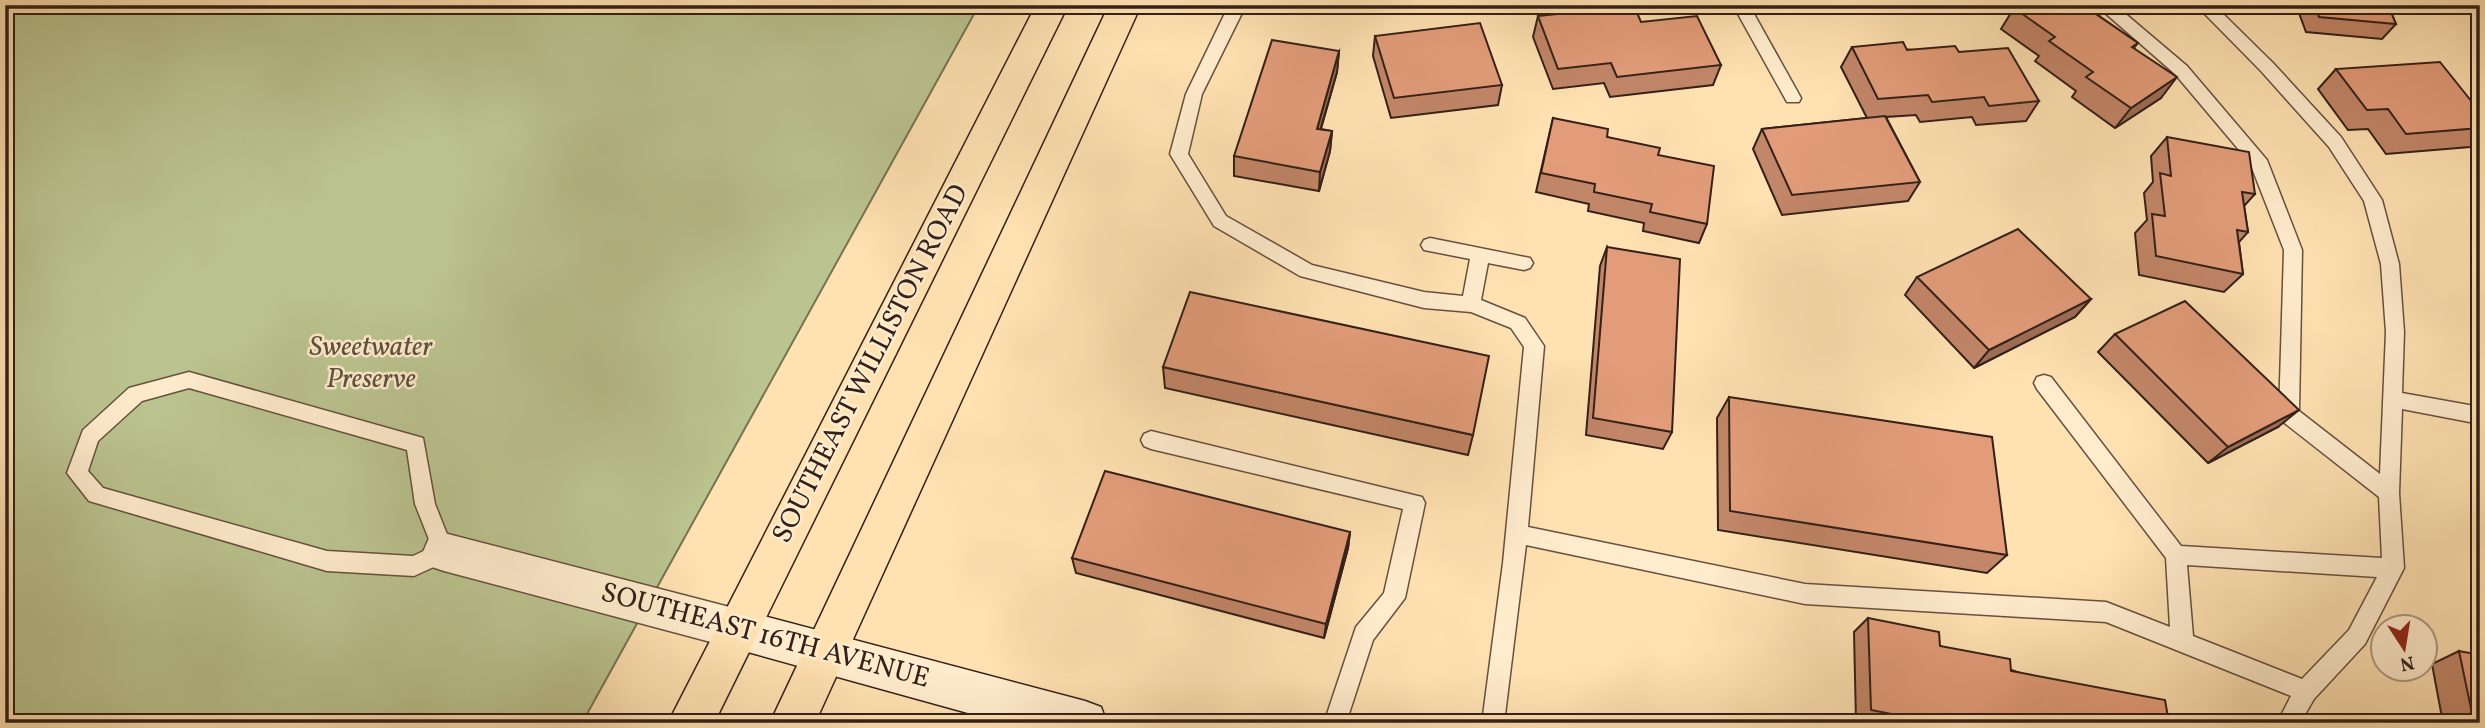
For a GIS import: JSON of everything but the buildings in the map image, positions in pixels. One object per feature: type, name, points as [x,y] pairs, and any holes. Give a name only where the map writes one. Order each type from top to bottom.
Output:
[{"type":"highway","name":"SOUTHEAST WILLISTON ROAD","points":[[690,723],[1052,5]]},
{"type":"highway","points":[[792,723],[1125,5]]},
{"type":"main road","name":"SOUTHEAST 16TH AVENUE","points":[[444,552],[1085,723]]},
{"type":"lane","points":[[1258,5],[1238,6],[1194,94],[1180,154],[1220,222],[1307,271],[1424,300],[1471,304],[1518,323],[1534,346],[1517,534],[1493,723]]},
{"type":"lane","points":[[1741,5],[1793,98]]},
{"type":"lane","points":[[2104,5],[2181,70],[2258,160],[2293,250],[2289,415],[2389,493]]},
{"type":"lane","points":[[2204,5],[2267,67],[2334,142],[2373,200],[2390,264],[2395,332],[2389,493],[2393,568],[2357,637],[2306,691],[2288,723]]},
{"type":"lane","points":[[1430,245],[1524,263]]},
{"type":"lane","points":[[1471,304],[1480,254]]},
{"type":"lane","points":[[189,380],[416,443],[425,504],[444,552],[414,566],[327,561],[96,495],[77,473],[90,436],[136,394],[189,380]]},
{"type":"lane","points":[[2044,383],[2176,555],[2182,640]]},
{"type":"lane","points":[[2392,399],[2480,416]]},
{"type":"lane","points":[[1152,440],[1415,503],[1394,598],[1364,634],[1335,723]]},
{"type":"lane","points":[[1517,534],[1805,594],[2106,612],[2306,691]]},
{"type":"lane","points":[[2176,555],[2393,568]]},
{"type":"green space","name":"Sweetwater Preserve","points":[[5,5],[979,5],[582,723],[5,723]]}]
